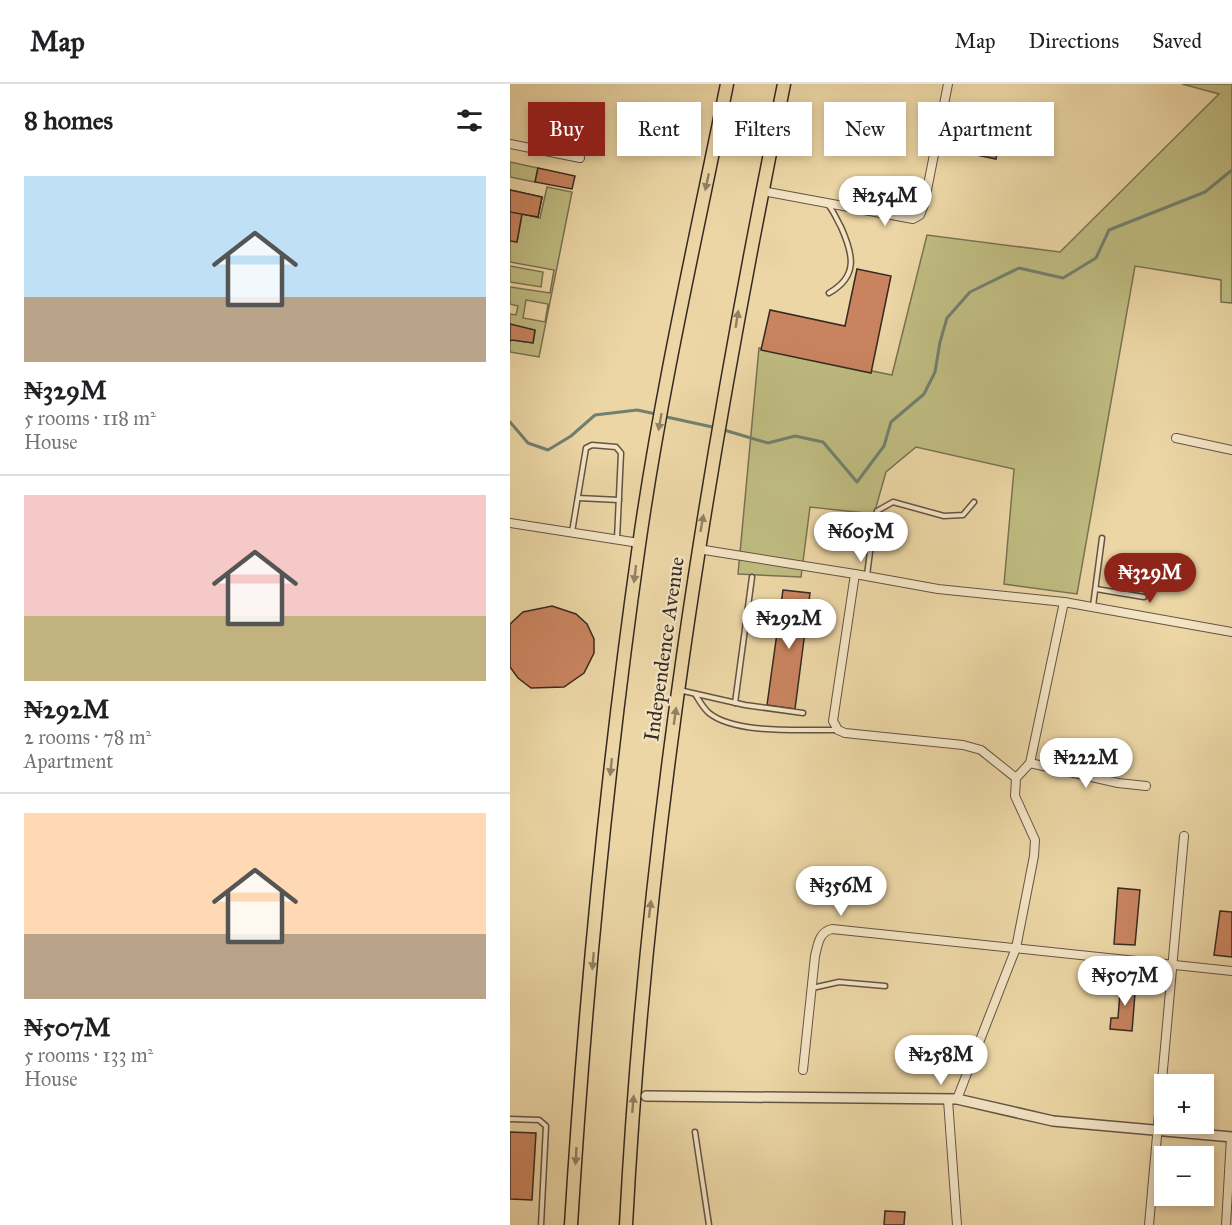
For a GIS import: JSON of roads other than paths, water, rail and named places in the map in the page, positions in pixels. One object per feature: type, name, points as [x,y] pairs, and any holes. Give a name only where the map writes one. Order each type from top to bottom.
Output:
[{"type":"main road","name":"Independence Avenue","points":[[572,1225],[577,1132],[610,770],[639,543],[670,369],[727,84]]},
{"type":"main road","name":"Independence Avenue","points":[[626,1225],[632,1110],[647,937],[698,549],[762,191],[784,84]]},
{"type":"street","points":[[762,191],[913,219],[920,214],[948,84]]},
{"type":"street","points":[[510,144],[580,158]]},
{"type":"street","points":[[1176,438],[1232,450]]},
{"type":"street","points":[[510,522],[639,543]]},
{"type":"street","points":[[698,549],[938,589],[1064,602],[1232,632]]},
{"type":"street","points":[[855,574],[833,721],[838,730],[852,734],[963,745],[981,750],[1016,778]]},
{"type":"street","points":[[957,1225],[952,1099],[1016,948],[1035,840],[1015,796],[1016,778],[1030,763],[1064,602]]},
{"type":"street","points":[[1030,763],[1118,783],[1146,786]]},
{"type":"street","points":[[1162,1074],[1184,836]]},
{"type":"street","points":[[803,1070],[815,956],[820,938],[827,930],[1232,971]]},
{"type":"street","points":[[646,1096],[952,1099],[1053,1121],[1154,1132]]},
{"type":"street","points":[[1149,1225],[1156,1134]]},
{"type":"street","points":[[1186,1134],[1231,1137],[1226,1225]]},
{"type":"lane","points":[[826,204],[835,214],[846,236],[852,260],[848,275],[841,286],[829,293]]},
{"type":"lane","points":[[572,532],[584,452],[588,445],[616,447],[621,453],[617,539]]},
{"type":"lane","points":[[577,498],[619,500]]},
{"type":"lane","points":[[867,576],[877,511],[893,502],[944,516],[963,515],[974,501]]},
{"type":"lane","points":[[1093,607],[1102,538]]},
{"type":"lane","points":[[735,703],[752,576]]},
{"type":"lane","points":[[1096,589],[1144,597]]},
{"type":"lane","points":[[679,690],[735,703],[803,713]]},
{"type":"lane","points":[[695,694],[708,712],[725,722],[758,728],[838,730]]},
{"type":"lane","points":[[812,988],[839,982],[885,986]]},
{"type":"lane","points":[[510,1119],[539,1120],[546,1126],[541,1225]]},
{"type":"lane","points":[[694,1132],[709,1225]]},
{"type":"waterway","points":[[724,430],[768,443],[795,436],[823,442],[857,482],[884,446],[891,422],[924,394],[935,372],[947,318],[970,292],[1019,268],[1063,278],[1096,258],[1109,230],[1205,192],[1232,170]]},
{"type":"waterway","points":[[510,422],[528,443],[548,450],[571,436],[595,415],[637,410],[656,414]]},
{"type":"waterway","points":[[662,416],[717,428]]}]
